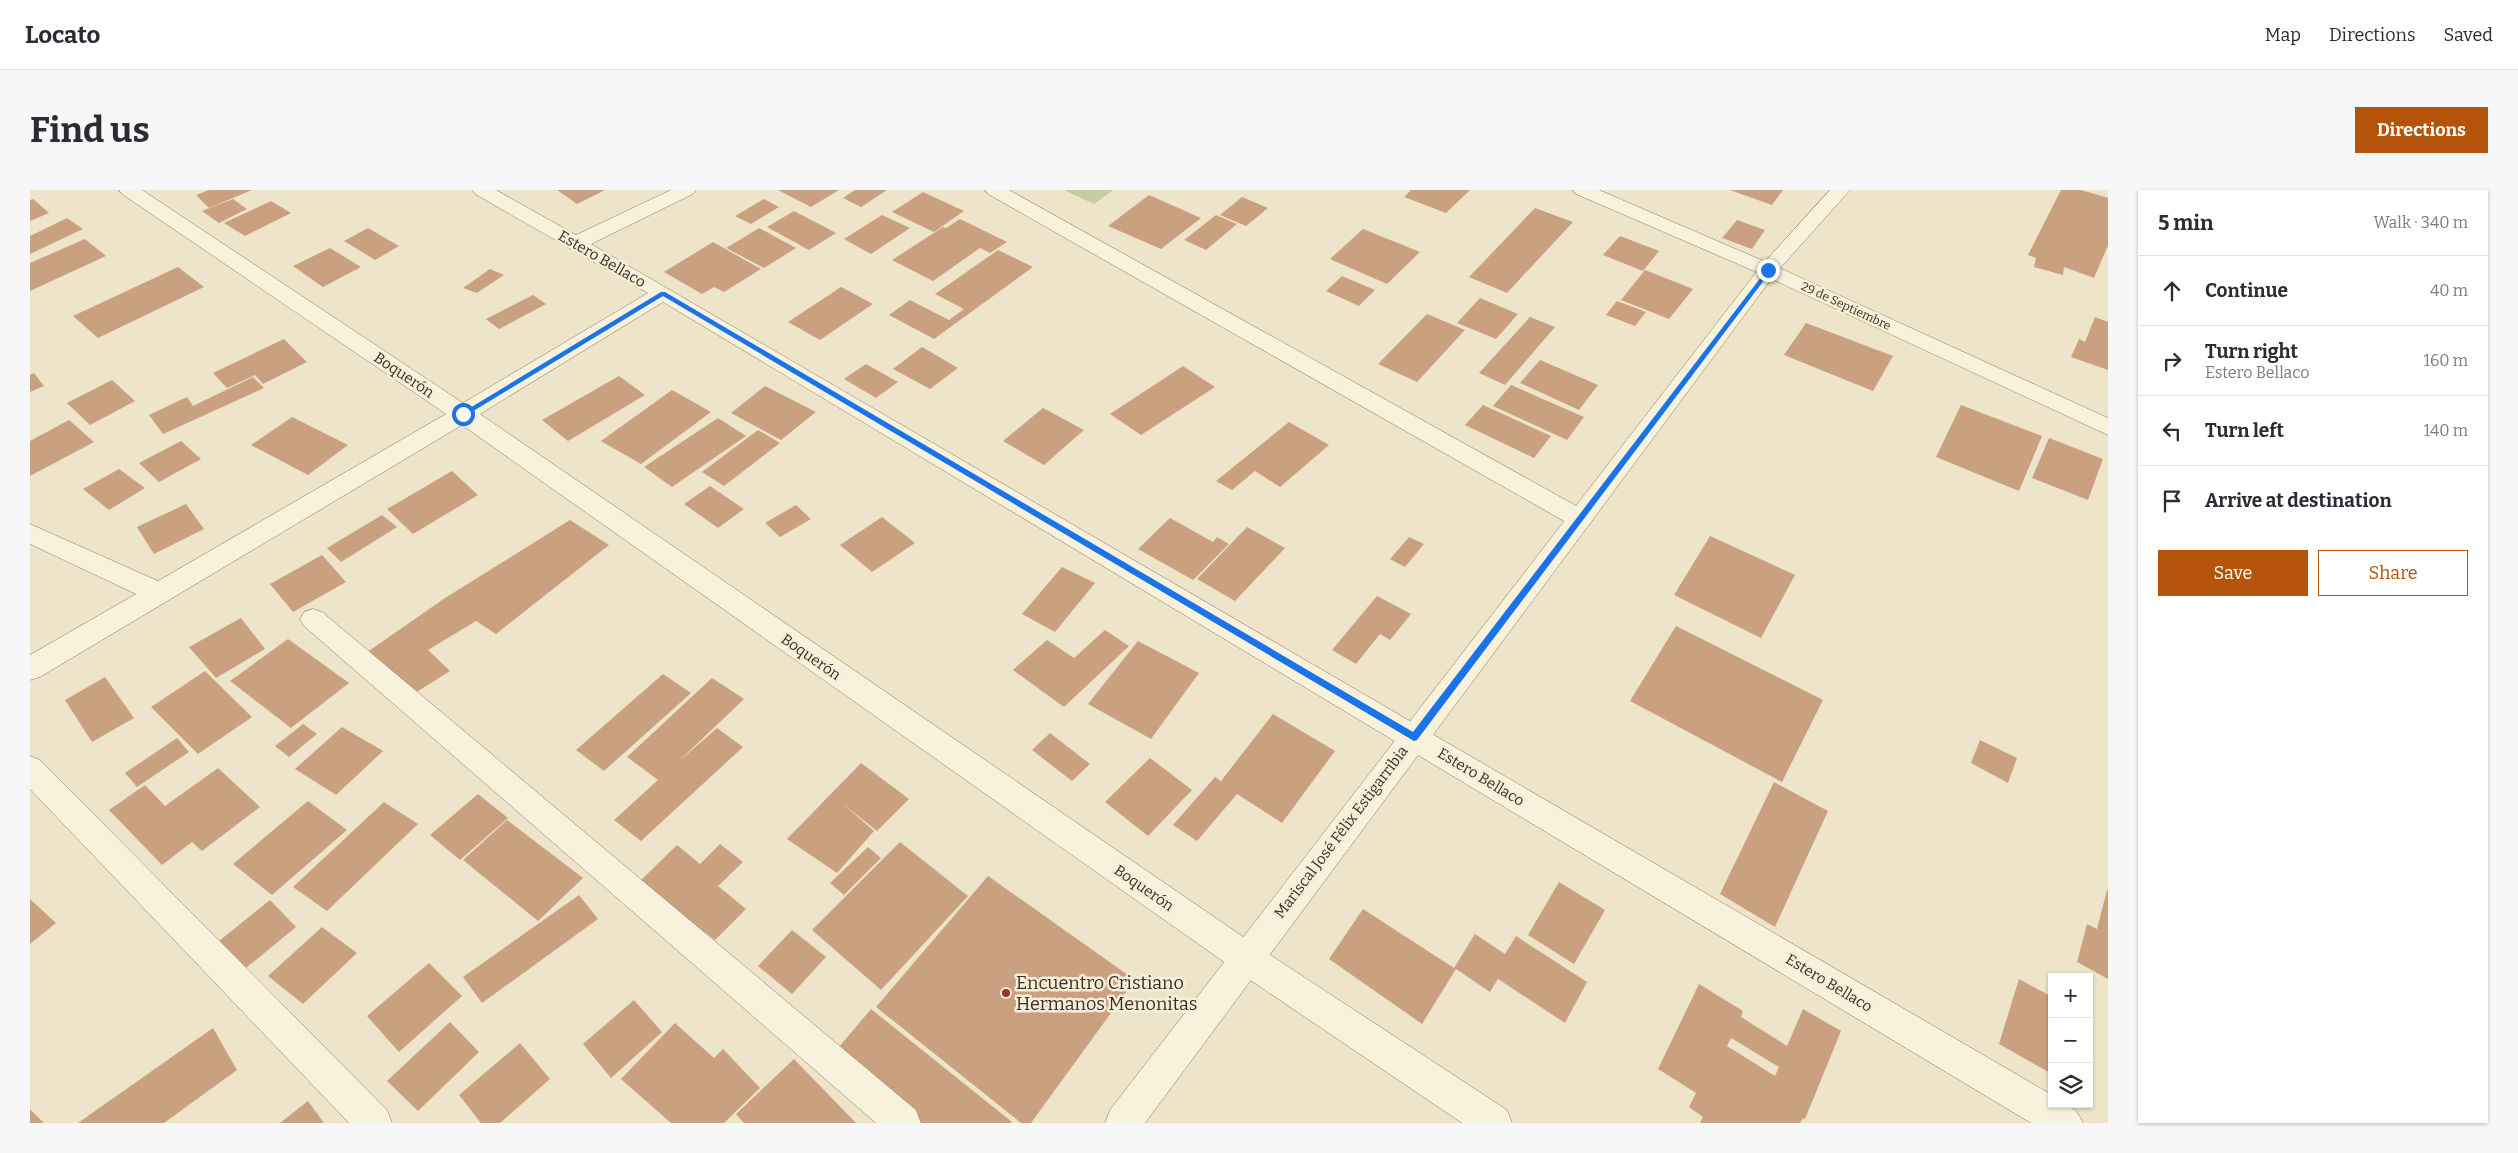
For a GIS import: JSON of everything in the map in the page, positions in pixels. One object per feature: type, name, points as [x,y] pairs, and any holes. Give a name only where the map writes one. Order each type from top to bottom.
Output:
[{"type":"street","name":"Boquerón","points":[[129,190],[463,414],[1246,958],[1494,1123]]},
{"type":"street","name":"Estero Bellaco","points":[[482,190],[663,293],[2065,1123]]},
{"type":"street","points":[[576,243],[686,190]]},
{"type":"street","points":[[995,190],[1580,519]]},
{"type":"street","name":"29 de Septiembre","points":[[1583,190],[1768,270],[2108,427]]},
{"type":"street","name":"Mariscal José Félix Estigarribia","points":[[1123,1123],[1768,270],[1840,190]]},
{"type":"street","points":[[30,669],[463,414],[663,293]]},
{"type":"street","points":[[30,534],[159,593]]},
{"type":"street","points":[[313,619],[903,1123]]},
{"type":"street","points":[[30,769],[374,1123]]},
{"type":"green space","points":[[1064,190],[1113,190],[1094,204]]},
{"type":"building","points":[[209,190],[252,190],[209,208],[196,195]]},
{"type":"building","points":[[557,190],[605,190],[577,204]]},
{"type":"building","points":[[778,190],[839,190],[811,207]]},
{"type":"building","points":[[855,190],[887,190],[861,207],[843,198]]},
{"type":"building","points":[[1411,190],[1470,190],[1446,213],[1404,197]]},
{"type":"building","points":[[1730,190],[1783,190],[1772,205]]},
{"type":"building","points":[[2061,190],[2081,190],[2108,198],[2108,245],[2094,278],[2064,267],[2063,275],[2034,267],[2036,258],[2028,255]]},
{"type":"building","points":[[923,192],[964,211],[934,232],[892,212]]},
{"type":"building","points":[[1149,195],[1201,218],[1161,249],[1108,226]]},
{"type":"building","points":[[1242,197],[1268,208],[1246,226],[1220,215]]},
{"type":"building","points":[[33,199],[49,213],[30,221],[30,200]]},
{"type":"building","points":[[233,199],[247,209],[219,223],[202,211]]},
{"type":"building","points":[[764,199],[779,207],[751,224],[735,216]]},
{"type":"building","points":[[271,201],[291,213],[245,236],[224,223]]},
{"type":"building","points":[[1535,208],[1573,222],[1507,293],[1469,277]]},
{"type":"building","points":[[794,211],[836,233],[809,250],[767,227]]},
{"type":"building","points":[[882,215],[910,228],[871,254],[844,239]]},
{"type":"building","points":[[1216,215],[1237,224],[1206,250],[1184,240]]},
{"type":"building","points":[[67,218],[83,229],[30,254],[30,236]]},
{"type":"building","points":[[960,219],[1007,242],[990,253],[980,248],[933,281],[892,260],[943,227],[946,228]]},
{"type":"building","points":[[1737,220],[1765,230],[1752,249],[1722,238]]},
{"type":"building","points":[[368,228],[399,246],[375,260],[344,241]]},
{"type":"building","points":[[759,228],[796,248],[764,268],[726,248]]},
{"type":"building","points":[[1363,229],[1420,252],[1387,284],[1330,259]]},
{"type":"building","points":[[1620,236],[1659,251],[1643,271],[1603,255]]},
{"type":"building","points":[[85,239],[106,256],[30,291],[30,263]]},
{"type":"building","points":[[713,242],[761,269],[724,292],[714,287],[702,294],[664,272]]},
{"type":"building","points":[[330,248],[361,267],[323,287],[293,266]]},
{"type":"building","points":[[998,250],[1033,267],[934,339],[889,315],[910,300],[949,320],[964,309],[935,294]]},
{"type":"building","points":[[178,267],[204,287],[98,338],[73,316]]},
{"type":"building","points":[[490,269],[504,275],[477,293],[463,288]]},
{"type":"building","points":[[1645,270],[1693,289],[1669,319],[1621,300]]},
{"type":"building","points":[[1342,276],[1375,290],[1359,306],[1326,291]]},
{"type":"building","points":[[841,287],[873,304],[820,340],[788,322]]},
{"type":"building","points":[[533,295],[546,304],[499,329],[486,319]]},
{"type":"building","points":[[1480,298],[1518,314],[1496,339],[1457,323]]},
{"type":"building","points":[[1617,301],[1646,312],[1635,326],[1606,315]]},
{"type":"building","points":[[1427,314],[1465,330],[1417,382],[1378,364]]},
{"type":"building","points":[[1530,317],[1555,327],[1505,385],[1479,373]]},
{"type":"building","points":[[2095,317],[2108,322],[2108,370],[2071,357],[2079,339],[2085,342]]},
{"type":"building","points":[[1806,323],[1893,356],[1873,391],[1784,355]]},
{"type":"building","points":[[284,339],[307,362],[263,384],[255,375],[227,388],[213,373]]},
{"type":"building","points":[[922,347],[958,368],[930,389],[893,369]]},
{"type":"building","points":[[1540,360],[1598,385],[1579,410],[1520,383]]},
{"type":"building","points":[[866,364],[898,382],[876,398],[844,379]]},
{"type":"building","points":[[1183,366],[1215,387],[1141,435],[1110,414]]},
{"type":"building","points":[[34,373],[44,386],[30,392],[30,375]]},
{"type":"building","points":[[619,376],[645,395],[568,441],[542,420]]},
{"type":"building","points":[[253,377],[264,388],[163,434],[149,415],[187,397],[193,406]]},
{"type":"building","points":[[112,380],[135,401],[90,425],[67,403]]},
{"type":"building","points":[[1511,385],[1584,417],[1567,440],[1493,406]]},
{"type":"building","points":[[765,386],[816,412],[781,440],[731,413]]},
{"type":"building","points":[[672,390],[711,412],[641,464],[601,441]]},
{"type":"building","points":[[1483,405],[1551,436],[1534,458],[1465,425]]},
{"type":"building","points":[[1961,405],[2042,436],[2019,491],[1936,457]]},
{"type":"building","points":[[1043,408],[1084,430],[1044,465],[1003,441]]},
{"type":"building","points":[[292,417],[348,445],[308,475],[251,445]]},
{"type":"building","points":[[718,418],[746,436],[672,487],[644,467]]},
{"type":"building","points":[[69,420],[94,442],[30,476],[30,441]]},
{"type":"building","points":[[1289,422],[1329,445],[1280,487],[1255,471],[1232,490],[1216,481]]},
{"type":"building","points":[[758,430],[780,443],[724,486],[702,472]]},
{"type":"building","points":[[2049,438],[2103,459],[2088,500],[2032,478]]},
{"type":"building","points":[[181,441],[201,459],[159,482],[139,463]]},
{"type":"building","points":[[119,469],[145,488],[109,510],[83,489]]},
{"type":"building","points":[[452,471],[478,495],[413,534],[387,509]]},
{"type":"building","points":[[710,486],[744,509],[718,528],[684,504]]},
{"type":"building","points":[[186,504],[204,529],[154,554],[137,527]]},
{"type":"building","points":[[796,505],[811,519],[780,537],[765,523]]},
{"type":"building","points":[[382,515],[397,527],[341,562],[327,548]]},
{"type":"building","points":[[882,517],[915,543],[872,572],[840,545]]},
{"type":"building","points":[[1170,518],[1213,542],[1217,537],[1229,544],[1193,580],[1138,549]]},
{"type":"building","points":[[570,520],[609,545],[496,634],[476,621],[428,650],[450,671],[415,693],[363,655],[445,598]]},
{"type":"building","points":[[1247,527],[1285,548],[1235,601],[1197,579]]},
{"type":"building","points":[[1710,536],[1795,575],[1761,638],[1674,595]]},
{"type":"building","points":[[1409,537],[1424,544],[1405,567],[1390,559]]},
{"type":"building","points":[[322,555],[346,582],[293,612],[270,584]]},
{"type":"building","points":[[1062,567],[1095,583],[1055,632],[1022,614]]},
{"type":"building","points":[[1377,596],[1411,614],[1390,640],[1380,634],[1356,664],[1332,650]]},
{"type":"building","points":[[241,618],[265,649],[216,678],[189,647]]},
{"type":"building","points":[[1676,626],[1823,700],[1782,782],[1630,701]]},
{"type":"building","points":[[1105,630],[1129,646],[1064,707],[1013,670],[1047,640],[1074,658]]},
{"type":"building","points":[[288,639],[349,683],[291,728],[230,681]]},
{"type":"building","points":[[1138,641],[1199,673],[1151,739],[1088,704]]},
{"type":"building","points":[[205,671],[252,717],[198,754],[151,707]]},
{"type":"building","points":[[663,674],[691,693],[604,771],[576,750]]},
{"type":"building","points":[[105,677],[134,718],[92,742],[65,700]]},
{"type":"building","points":[[712,678],[744,699],[677,763],[717,728],[743,747],[641,841],[614,820],[658,780],[627,757]]},
{"type":"building","points":[[1273,714],[1335,751],[1282,823],[1237,794],[1197,841],[1173,825],[1215,777],[1221,781]]},
{"type":"building","points":[[303,724],[317,734],[289,757],[275,746]]},
{"type":"building","points":[[342,727],[383,751],[336,795],[295,769]]},
{"type":"building","points":[[1050,733],[1090,764],[1072,781],[1032,750]]},
{"type":"building","points":[[177,738],[189,752],[137,787],[125,773]]},
{"type":"building","points":[[1980,740],[2017,758],[2008,783],[1971,763]]},
{"type":"building","points":[[1150,758],[1192,790],[1148,836],[1105,802]]},
{"type":"building","points":[[861,763],[909,799],[877,831],[843,804],[874,831],[837,873],[787,839]]},
{"type":"building","points":[[218,768],[260,807],[202,851],[192,842],[162,865],[109,810],[145,785],[165,806]]},
{"type":"building","points":[[1774,782],[1828,811],[1775,927],[1720,894]]},
{"type":"building","points":[[478,794],[508,818],[460,860],[430,835]]},
{"type":"building","points":[[308,801],[347,830],[272,895],[233,864]]},
{"type":"building","points":[[384,802],[418,824],[327,911],[293,887]]},
{"type":"building","points":[[507,820],[583,878],[538,921],[463,860]]},
{"type":"building","points":[[900,842],[968,896],[881,990],[812,930]]},
{"type":"building","points":[[720,844],[743,862],[718,886],[746,909],[715,940],[639,882],[677,845],[700,864]]},
{"type":"building","points":[[868,847],[881,858],[844,895],[830,883]]},
{"type":"building","name":"Encuentro Cristiano Hermanos Menonitas","points":[[988,876],[1135,980],[1031,1123],[1021,1123],[876,1007]]},
{"type":"building","points":[[1559,882],[1605,910],[1574,964],[1528,935]]},
{"type":"building","points":[[2107,890],[2108,979],[2077,962],[2087,924],[2097,929]]},
{"type":"building","points":[[579,895],[598,919],[482,1003],[463,977]]},
{"type":"building","points":[[30,899],[56,923],[30,944]]},
{"type":"building","points":[[270,900],[296,927],[246,968],[219,941]]},
{"type":"building","points":[[1363,909],[1454,968],[1475,934],[1505,954],[1516,936],[1587,982],[1565,1023],[1498,979],[1490,992],[1456,969],[1422,1024],[1329,959]]},
{"type":"building","points":[[322,927],[357,953],[303,1004],[268,976]]},
{"type":"building","points":[[792,930],[826,957],[792,994],[758,966]]},
{"type":"building","points":[[429,963],[462,996],[399,1052],[367,1016]]},
{"type":"building","points":[[2019,979],[2048,995],[2048,1072],[1999,1044]]},
{"type":"building","points":[[1699,984],[1743,1011],[1741,1017],[1787,1046],[1803,1009],[1841,1031],[1805,1119],[1803,1118],[1800,1123],[1700,1123],[1703,1117],[1689,1107],[1696,1093],[1658,1069]],"holes":[[[1731,1038],[1779,1067],[1775,1076],[1727,1046]]]},
{"type":"building","points":[[634,1000],[662,1032],[611,1078],[583,1044]]},
{"type":"building","points":[[871,1009],[1012,1122],[918,1123],[834,1053]]},
{"type":"building","points":[[450,1022],[479,1052],[418,1111],[387,1081]]},
{"type":"building","points":[[675,1023],[714,1058],[723,1049],[760,1088],[724,1123],[671,1123],[621,1079]]},
{"type":"building","points":[[213,1028],[237,1070],[164,1123],[78,1123]]},
{"type":"building","points":[[520,1043],[550,1079],[500,1123],[481,1123],[459,1095]]},
{"type":"building","points":[[794,1059],[856,1123],[744,1123],[736,1114]]},
{"type":"building","points":[[308,1101],[324,1123],[280,1123]]},
{"type":"building","points":[[30,1109],[44,1123],[30,1123]]},
{"type":"place","name":"Encuentro Cristiano Hermanos Menonitas","points":[[1006,993]]},
{"type":"route","points":[[463,414],[663,293],[1414,737],[1768,270]]}]
